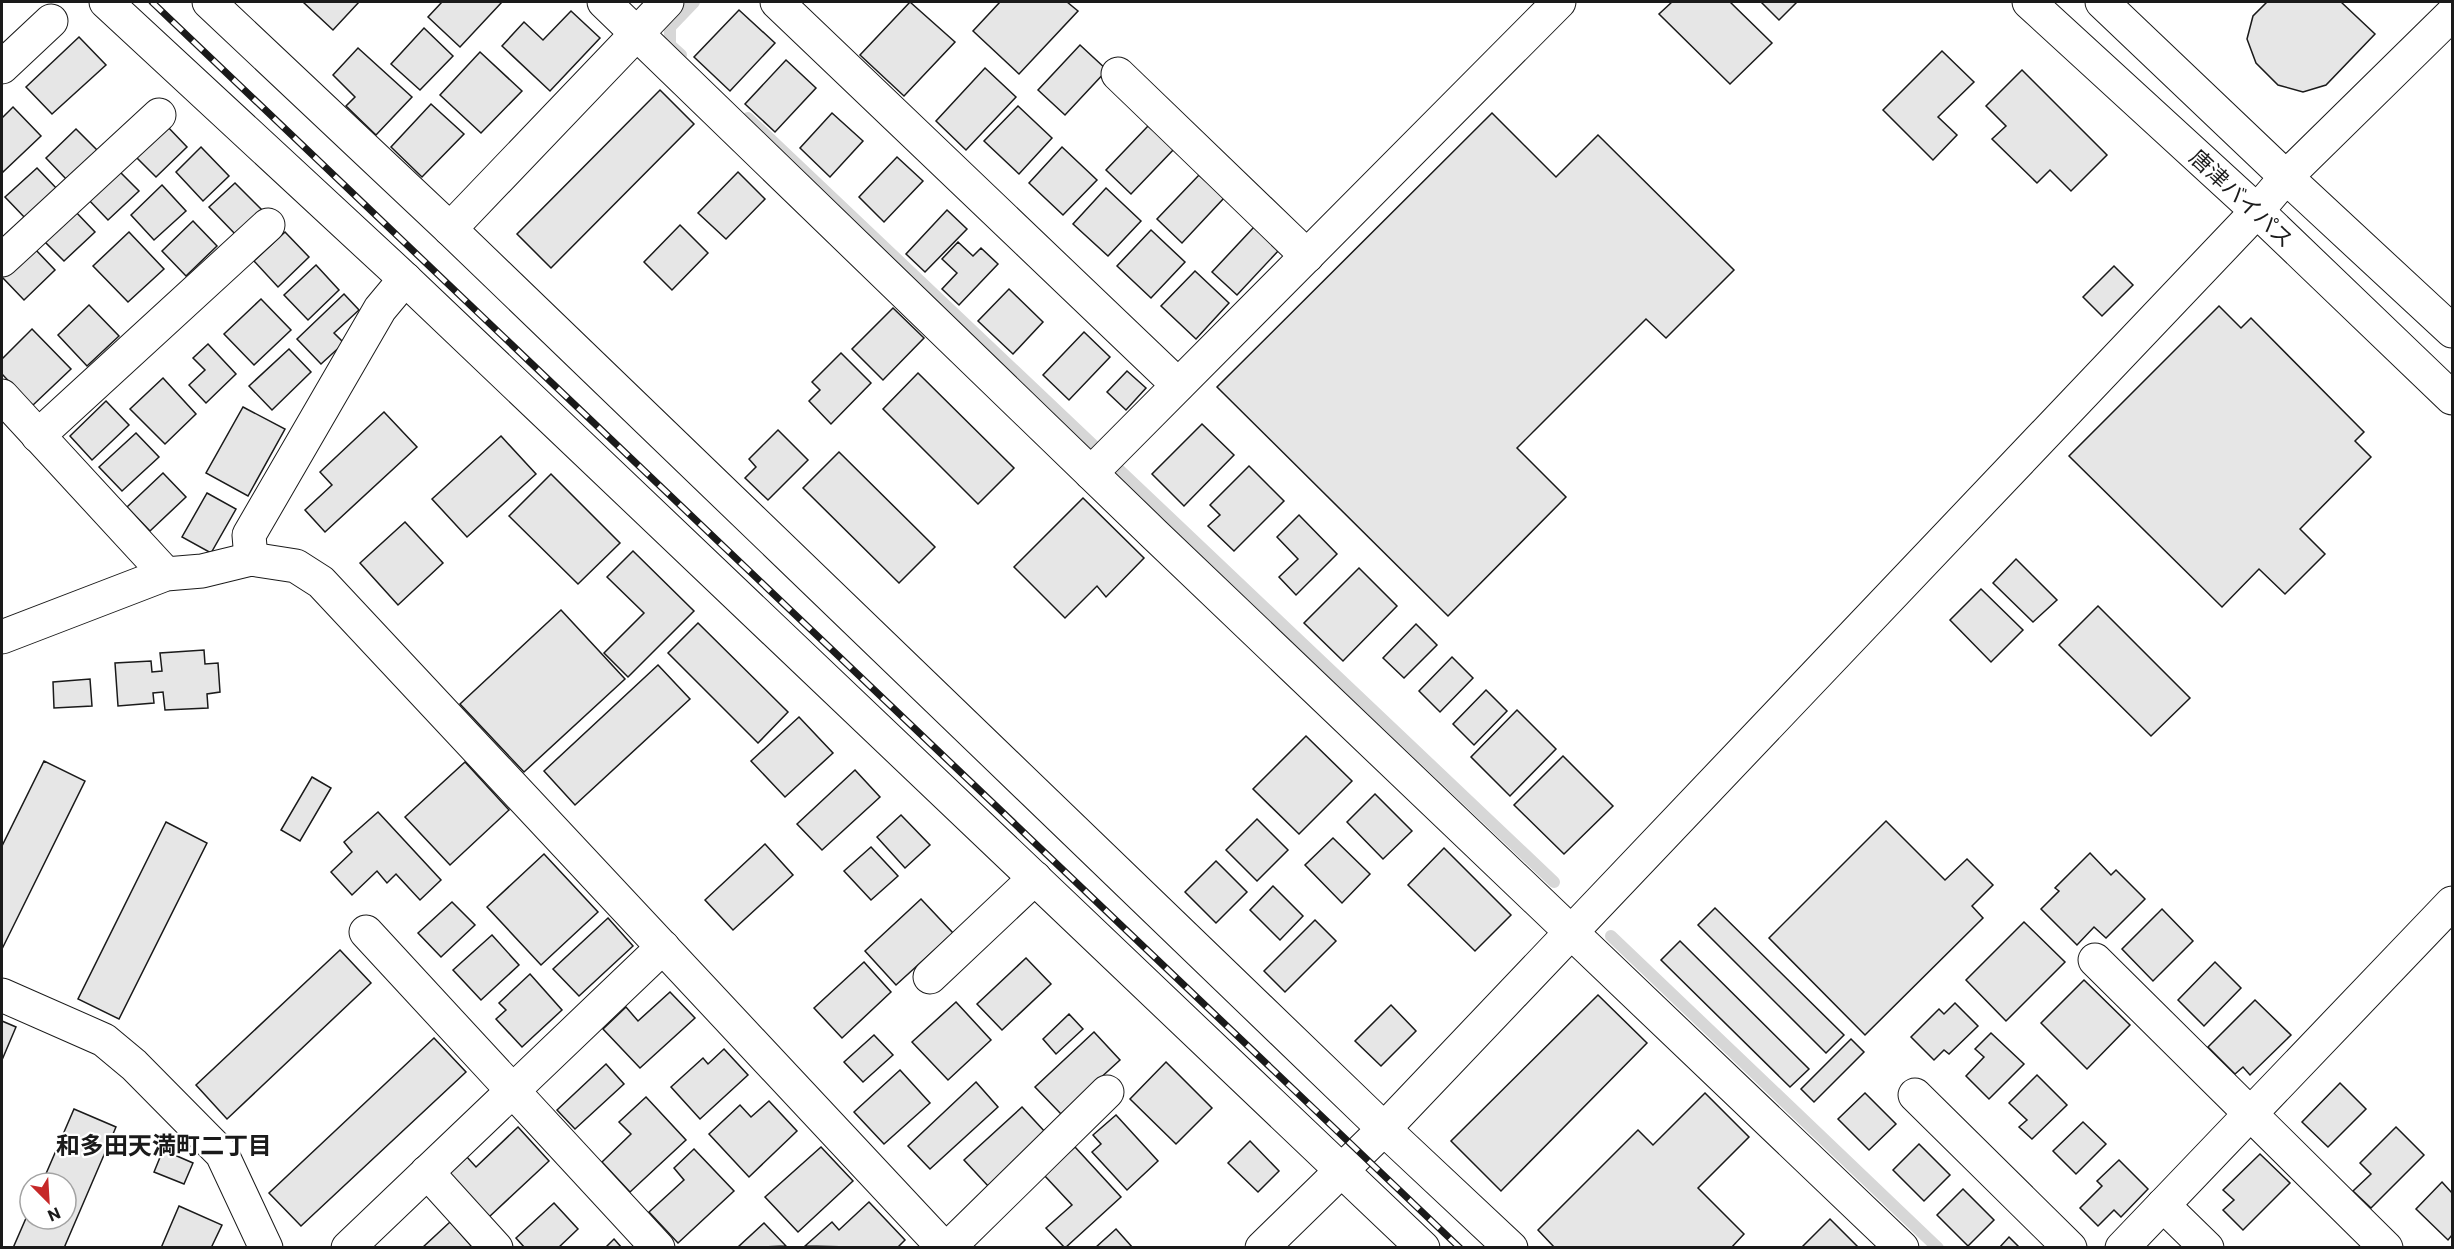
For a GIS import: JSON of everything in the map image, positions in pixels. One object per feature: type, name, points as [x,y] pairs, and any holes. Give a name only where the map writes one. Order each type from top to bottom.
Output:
[{"type":"main road","points":[[106,2],[405,279],[1423,1248]]},
{"type":"main road","points":[[209,2],[450,229],[1384,1129],[1511,1248]]},
{"type":"main road","points":[[604,2],[1091,473],[1902,1248]]},
{"type":"main road","points":[[450,229],[668,2]]},
{"type":"main road","points":[[777,2],[1178,386]]},
{"type":"main road","points":[[1091,473],[1559,2]]},
{"type":"main road","name":"唐津バイパス","points":[[2029,2],[2258,211],[2452,398]]},
{"type":"main road","name":"唐津バイパス","points":[[2102,2],[2452,331]]},
{"type":"main road","points":[[1262,1248],[1384,1129],[2258,211],[2286,177],[2452,14]]},
{"type":"main road","points":[[2,67],[51,21]]},
{"type":"main road","points":[[1118,74],[1307,256]]},
{"type":"main road","points":[[2,260],[159,115]]},
{"type":"main road","points":[[38,436],[268,225]]},
{"type":"main road","points":[[251,559],[249,535],[380,309],[405,279]]},
{"type":"main road","points":[[2,396],[166,574]]},
{"type":"main road","points":[[2,637],[166,574],[202,571],[251,559],[296,566],[321,582],[946,1248],[1107,1092]]},
{"type":"main road","points":[[930,977],[1035,878]]},
{"type":"main road","points":[[2122,1248],[2452,903]]},
{"type":"main road","points":[[366,932],[658,1248]]},
{"type":"main road","points":[[348,1248],[663,947]]},
{"type":"main road","points":[[2095,960],[2386,1248]]},
{"type":"main road","points":[[2,995],[104,1040],[134,1065],[222,1154],[266,1248]]},
{"type":"main road","points":[[1915,1095],[2070,1248]]},
{"type":"main road","points":[[427,1172],[496,1248]]},
{"type":"main road","points":[[2163,1205],[2207,1248]]},
{"type":"building","points":[[303,2],[359,2],[333,30]]},
{"type":"building","points":[[442,2],[502,2],[460,47],[428,17]]},
{"type":"building","points":[[910,2],[955,42],[904,96],[860,55]]},
{"type":"building","points":[[1000,2],[1067,2],[1078,11],[1019,74],[973,31]]},
{"type":"building","points":[[1672,2],[1730,2],[1772,43],[1730,84],[1659,14]]},
{"type":"building","points":[[1761,2],[1797,2],[1779,20]]},
{"type":"building","points":[[2267,2],[2341,2],[2375,34],[2326,85],[2303,92],[2278,85],[2256,63],[2247,39],[2253,16]]},
{"type":"building","points":[[739,10],[775,43],[730,91],[694,57]]},
{"type":"building","points":[[571,11],[600,38],[550,91],[502,46],[524,22],[543,40]]},
{"type":"building","points":[[424,28],[453,56],[420,90],[391,64]]},
{"type":"building","points":[[79,37],[106,65],[52,114],[26,87]]},
{"type":"building","points":[[1080,45],[1107,70],[1065,115],[1038,90]]},
{"type":"building","points":[[358,48],[412,97],[376,135],[346,106],[355,97],[333,75]]},
{"type":"building","points":[[1942,51],[1974,82],[1938,117],[1957,135],[1933,160],[1883,110]]},
{"type":"building","points":[[480,52],[522,91],[481,133],[440,95]]},
{"type":"building","points":[[786,60],[816,88],[775,132],[745,104]]},
{"type":"building","points":[[985,68],[1016,97],[966,150],[936,121]]},
{"type":"building","points":[[2022,70],[2107,155],[2071,191],[2050,170],[2037,183],[1992,139],[2006,126],[1986,106]]},
{"type":"building","points":[[660,90],[694,124],[551,268],[517,234]]},
{"type":"building","points":[[431,104],[464,134],[422,177],[391,147]]},
{"type":"building","points":[[1018,106],[1052,138],[1019,174],[984,141]]},
{"type":"building","points":[[13,107],[41,136],[3,172],[2,118]]},
{"type":"building","points":[[832,113],[863,141],[830,177],[800,148]]},
{"type":"building","points":[[1492,113],[1556,177],[1598,135],[1734,270],[1666,338],[1646,319],[1517,448],[1566,497],[1448,616],[1217,387]]},
{"type":"building","points":[[166,125],[187,147],[156,177],[134,155]]},
{"type":"building","points":[[1148,126],[1174,149],[1131,194],[1106,170]]},
{"type":"building","points":[[76,129],[98,151],[67,180],[46,158]]},
{"type":"building","points":[[201,147],[229,176],[203,201],[176,172]]},
{"type":"building","points":[[1062,147],[1097,180],[1063,215],[1029,183]]},
{"type":"building","points":[[897,157],[923,181],[884,222],[859,197]]},
{"type":"building","points":[[37,168],[58,190],[27,220],[5,197]]},
{"type":"building","points":[[117,169],[139,191],[108,220],[87,198]]},
{"type":"building","points":[[738,172],[765,199],[726,239],[698,213]]},
{"type":"building","points":[[1199,175],[1224,198],[1182,243],[1157,219]]},
{"type":"building","points":[[235,183],[263,211],[237,236],[209,207]]},
{"type":"building","points":[[162,185],[186,211],[154,240],[131,215]]},
{"type":"building","points":[[1106,188],[1141,221],[1108,256],[1073,224]]},
{"type":"building","points":[[74,210],[95,232],[64,261],[42,239]]},
{"type":"building","points":[[947,210],[967,229],[925,272],[906,254]]},
{"type":"building","points":[[193,221],[217,246],[186,276],[162,251]]},
{"type":"building","points":[[680,225],[708,253],[672,290],[644,262]]},
{"type":"building","points":[[1254,227],[1279,250],[1237,295],[1212,272]]},
{"type":"building","points":[[1151,230],[1185,262],[1151,298],[1117,266]]},
{"type":"building","points":[[129,232],[164,269],[128,302],[93,266]]},
{"type":"building","points":[[285,232],[309,257],[278,287],[254,261]]},
{"type":"building","points":[[958,242],[973,256],[981,248],[998,264],[959,305],[942,289],[957,273],[942,259]]},
{"type":"building","points":[[34,248],[55,270],[24,300],[2,277]]},
{"type":"building","points":[[316,265],[339,290],[308,320],[284,295]]},
{"type":"building","points":[[2114,266],[2133,285],[2102,316],[2083,297]]},
{"type":"building","points":[[1195,271],[1229,303],[1196,339],[1161,306]]},
{"type":"building","points":[[1009,289],[1043,322],[1013,354],[978,321]]},
{"type":"building","points":[[344,294],[359,310],[334,333],[344,343],[321,364],[297,339]]},
{"type":"building","points":[[261,299],[291,330],[254,365],[224,334]]},
{"type":"building","points":[[89,305],[119,336],[87,366],[58,335]]},
{"type":"building","points":[[2219,306],[2241,328],[2251,318],[2364,432],[2355,441],[2371,457],[2300,529],[2325,554],[2285,594],[2259,569],[2222,607],[2069,456]]},
{"type":"building","points":[[893,308],[924,338],[883,380],[852,349]]},
{"type":"building","points":[[32,329],[71,369],[32,406],[2,374],[2,359]]},
{"type":"building","points":[[1084,332],[1110,357],[1069,400],[1043,375]]},
{"type":"building","points":[[208,344],[236,374],[206,403],[189,385],[205,370],[193,358]]},
{"type":"building","points":[[289,349],[311,372],[272,410],[249,386]]},
{"type":"building","points":[[841,353],[871,383],[831,424],[809,401],[820,390],[812,382]]},
{"type":"building","points":[[1127,371],[1146,388],[1126,410],[1107,392]]},
{"type":"building","points":[[918,373],[1014,468],[978,504],[883,409]]},
{"type":"building","points":[[163,378],[196,414],[165,444],[130,409]]},
{"type":"building","points":[[106,401],[129,425],[92,460],[70,436]]},
{"type":"building","points":[[243,407],[285,429],[248,496],[206,473]]},
{"type":"building","points":[[384,412],[417,447],[325,532],[305,510],[332,485],[320,472]]},
{"type":"building","points":[[1202,424],[1234,455],[1184,506],[1152,474]]},
{"type":"building","points":[[778,430],[808,460],[768,500],[745,478],[756,467],[749,459]]},
{"type":"building","points":[[136,433],[159,457],[122,491],[99,467]]},
{"type":"building","points":[[501,436],[536,474],[467,537],[432,499]]},
{"type":"building","points":[[839,452],[935,547],[899,583],[803,488]]},
{"type":"building","points":[[1249,466],[1284,501],[1234,551],[1208,526],[1220,515],[1210,505]]},
{"type":"building","points":[[163,473],[186,497],[150,531],[127,507]]},
{"type":"building","points":[[551,474],[620,543],[578,584],[509,516]]},
{"type":"building","points":[[207,493],[236,509],[211,553],[182,537]]},
{"type":"building","points":[[1083,498],[1144,558],[1106,597],[1097,586],[1065,618],[1014,567]]},
{"type":"building","points":[[1299,515],[1337,554],[1296,595],[1279,577],[1298,559],[1277,537]]},
{"type":"building","points":[[405,522],[443,563],[398,605],[360,563]]},
{"type":"building","points":[[633,551],[694,611],[628,677],[604,653],[644,613],[607,577]]},
{"type":"building","points":[[2016,559],[2057,600],[2033,622],[1993,583]]},
{"type":"building","points":[[1359,568],[1397,606],[1343,661],[1304,623]]},
{"type":"building","points":[[1981,589],[2023,630],[1991,662],[1950,620]]},
{"type":"building","points":[[2098,606],[2190,698],[2151,736],[2059,645]]},
{"type":"building","points":[[561,610],[625,679],[524,772],[460,704]]},
{"type":"building","points":[[698,623],[788,712],[758,743],[668,653]]},
{"type":"building","points":[[1416,624],[1437,645],[1404,678],[1383,658]]},
{"type":"building","points":[[204,650],[205,664],[218,663],[220,692],[207,694],[208,708],[165,710],[163,692],[153,693],[154,703],[118,706],[115,663],[151,661],[152,672],[162,671],[160,653]]},
{"type":"building","points":[[1452,657],[1473,678],[1440,712],[1419,691]]},
{"type":"building","points":[[658,665],[690,699],[575,805],[544,771]]},
{"type":"building","points":[[90,679],[92,706],[54,708],[53,682]]},
{"type":"building","points":[[1486,690],[1507,711],[1474,745],[1453,724]]},
{"type":"building","points":[[1517,710],[1556,749],[1510,796],[1471,757]]},
{"type":"building","points":[[799,717],[833,753],[785,797],[751,761]]},
{"type":"building","points":[[1306,736],[1352,781],[1299,834],[1253,789]]},
{"type":"building","points":[[1563,756],[1613,806],[1564,854],[1514,805]]},
{"type":"building","points":[[44,761],[85,781],[2,949],[2,846]]},
{"type":"building","points":[[465,762],[509,810],[450,865],[405,817]]},
{"type":"building","points":[[855,770],[880,797],[822,850],[797,824]]},
{"type":"building","points":[[312,777],[331,788],[300,841],[281,830]]},
{"type":"building","points":[[1375,794],[1412,831],[1383,859],[1347,822]]},
{"type":"building","points":[[378,812],[441,880],[420,900],[396,874],[387,883],[377,871],[352,895],[331,872],[352,852],[344,842]]},
{"type":"building","points":[[901,815],[930,845],[905,868],[877,837]]},
{"type":"building","points":[[1257,819],[1288,850],[1257,881],[1226,850]]},
{"type":"building","points":[[1886,821],[1945,880],[1967,859],[1993,885],[1972,906],[1983,918],[1865,1035],[1769,938]]},
{"type":"building","points":[[166,822],[207,843],[119,1019],[78,999]]},
{"type":"building","points":[[1333,838],[1370,874],[1342,903],[1305,865]]},
{"type":"building","points":[[765,844],[793,875],[733,930],[705,900]]},
{"type":"building","points":[[871,847],[898,876],[871,900],[844,871]]},
{"type":"building","points":[[1444,848],[1511,915],[1475,951],[1408,885]]},
{"type":"building","points":[[2090,853],[2111,875],[2116,870],[2145,899],[2106,938],[2094,927],[2077,945],[2041,909],[2059,891],[2055,888]]},
{"type":"building","points":[[544,854],[598,912],[541,965],[487,907]]},
{"type":"building","points":[[1216,861],[1247,892],[1216,923],[1185,892]]},
{"type":"building","points":[[1273,886],[1303,916],[1280,940],[1250,910]]},
{"type":"building","points":[[921,899],[953,933],[896,985],[865,951]]},
{"type":"building","points":[[452,902],[475,925],[441,957],[418,933]]},
{"type":"building","points":[[1715,908],[1844,1035],[1826,1053],[1698,925]]},
{"type":"building","points":[[2162,909],[2193,941],[2153,981],[2122,949]]},
{"type":"building","points":[[608,918],[633,946],[579,996],[553,969]]},
{"type":"building","points":[[1315,920],[1336,941],[1285,992],[1264,971]]},
{"type":"building","points":[[2024,922],[2065,962],[2006,1021],[1966,980]]},
{"type":"building","points":[[492,935],[519,965],[481,1000],[453,970]]},
{"type":"building","points":[[1680,941],[1809,1069],[1790,1087],[1661,960]]},
{"type":"building","points":[[340,950],[371,983],[227,1119],[196,1085]]},
{"type":"building","points":[[1026,958],[1051,984],[1002,1030],[977,1004]]},
{"type":"building","points":[[864,962],[891,992],[842,1038],[814,1008]]},
{"type":"building","points":[[2215,962],[2241,988],[2204,1026],[2178,1000]]},
{"type":"building","points":[[530,974],[562,1010],[522,1047],[496,1019],[506,1010],[499,1003]]},
{"type":"building","points":[[2084,980],[2130,1025],[2087,1069],[2041,1023]]},
{"type":"building","points":[[670,992],[695,1018],[640,1068],[603,1029],[626,1007],[638,1021]]},
{"type":"building","points":[[1598,995],[1647,1043],[1501,1191],[1451,1141]]},
{"type":"building","points":[[2255,1000],[2291,1035],[2250,1075],[2243,1067],[2235,1074],[2208,1047]]},
{"type":"building","points":[[956,1002],[991,1040],[948,1080],[912,1042]]},
{"type":"building","points":[[1955,1003],[1978,1026],[1949,1054],[1944,1050],[1934,1060],[1911,1037],[1939,1009],[1944,1014]]},
{"type":"building","points":[[1391,1005],[1416,1031],[1381,1066],[1355,1041]]},
{"type":"building","points":[[1069,1014],[1083,1029],[1056,1054],[1043,1039]]},
{"type":"building","points":[[2,1021],[16,1027],[2,1060]]},
{"type":"building","points":[[1094,1032],[1120,1060],[1061,1114],[1035,1087]]},
{"type":"building","points":[[1991,1033],[2024,1064],[1989,1099],[1966,1076],[1984,1057],[1975,1049]]},
{"type":"building","points":[[874,1035],[893,1055],[863,1082],[844,1062]]},
{"type":"building","points":[[434,1038],[466,1072],[301,1226],[269,1193]]},
{"type":"building","points":[[1851,1039],[1864,1052],[1814,1102],[1801,1089]]},
{"type":"building","points":[[724,1049],[748,1075],[700,1119],[671,1087],[703,1058],[708,1064]]},
{"type":"building","points":[[1166,1062],[1212,1108],[1176,1144],[1130,1099]]},
{"type":"building","points":[[606,1064],[624,1084],[575,1129],[557,1110]]},
{"type":"building","points":[[900,1070],[930,1103],[884,1144],[854,1112]]},
{"type":"building","points":[[2037,1075],[2067,1105],[2032,1139],[2019,1127],[2027,1120],[2009,1103]]},
{"type":"building","points":[[976,1082],[998,1107],[930,1169],[908,1146]]},
{"type":"building","points":[[2340,1083],[2366,1109],[2328,1147],[2302,1122]]},
{"type":"building","points":[[1705,1093],[1749,1137],[1698,1188],[1744,1234],[1731,1248],[1555,1248],[1538,1230],[1638,1130],[1653,1145]]},
{"type":"building","points":[[1865,1093],[1896,1124],[1869,1150],[1838,1119]]},
{"type":"building","points":[[646,1097],[686,1140],[630,1192],[602,1162],[631,1134],[619,1122]]},
{"type":"building","points":[[769,1101],[797,1131],[749,1177],[709,1134],[740,1105],[751,1117]]},
{"type":"building","points":[[1022,1107],[1046,1133],[989,1187],[964,1160]]},
{"type":"building","points":[[74,1109],[116,1127],[78,1215],[78,1171],[47,1171]]},
{"type":"building","points":[[1116,1115],[1158,1161],[1127,1190],[1092,1152],[1101,1144],[1093,1135]]},
{"type":"building","points":[[2083,1122],[2106,1144],[2076,1174],[2053,1151]]},
{"type":"building","points":[[518,1127],[549,1161],[489,1217],[449,1174],[467,1157],[476,1167]]},
{"type":"building","points":[[2396,1127],[2424,1155],[2371,1208],[2353,1191],[2371,1174],[2360,1163]]},
{"type":"building","points":[[1250,1141],[1279,1171],[1258,1192],[1228,1163]]},
{"type":"building","points":[[1919,1144],[1950,1175],[1924,1201],[1893,1170]]},
{"type":"building","points":[[821,1147],[853,1181],[798,1232],[765,1197]]},
{"type":"building","points":[[1075,1147],[1121,1197],[1065,1248],[1046,1228],[1072,1205],[1044,1175]]},
{"type":"building","points":[[694,1149],[734,1191],[678,1243],[649,1212],[684,1180],[674,1168]]},
{"type":"building","points":[[163,1150],[193,1163],[184,1184],[154,1172]]},
{"type":"building","points":[[2260,1154],[2290,1183],[2243,1230],[2223,1210],[2234,1200],[2223,1190]]},
{"type":"building","points":[[2119,1160],[2148,1189],[2121,1217],[2114,1210],[2098,1226],[2080,1208],[2102,1186],[2097,1181]]},
{"type":"building","points":[[2442,1182],[2452,1193],[2452,1235],[2448,1240],[2416,1209]]},
{"type":"building","points":[[1963,1189],[1994,1220],[1968,1246],[1937,1215]]},
{"type":"building","points":[[869,1202],[905,1240],[897,1248],[805,1246],[832,1222],[839,1230]]},
{"type":"building","points":[[554,1203],[578,1229],[558,1248],[525,1248],[516,1238]]},
{"type":"building","points":[[179,1206],[222,1225],[211,1248],[161,1248]]},
{"type":"building","points":[[1830,1219],[1859,1248],[1801,1248]]},
{"type":"building","points":[[450,1222],[473,1248],[422,1248]]},
{"type":"building","points":[[764,1223],[786,1246],[737,1248]]},
{"type":"building","points":[[1116,1229],[1133,1248],[1095,1248]]},
{"type":"building","points":[[20,1231],[71,1231],[64,1248],[13,1248]]},
{"type":"building","points":[[2009,1237],[2020,1248],[1999,1248]]},
{"type":"building","points":[[614,1239],[622,1248],[605,1248]]},
{"type":"waterway","points":[[681,55],[670,45],[670,27],[694,2]]},
{"type":"waterway","points":[[748,118],[1554,882]]},
{"type":"waterway","points":[[1611,936],[1938,1248]]},
{"type":"railway","points":[[152,2],[1460,1248]]},
{"type":"district","name":"和多田天満町二丁目","points":[[164,1144]]}]
